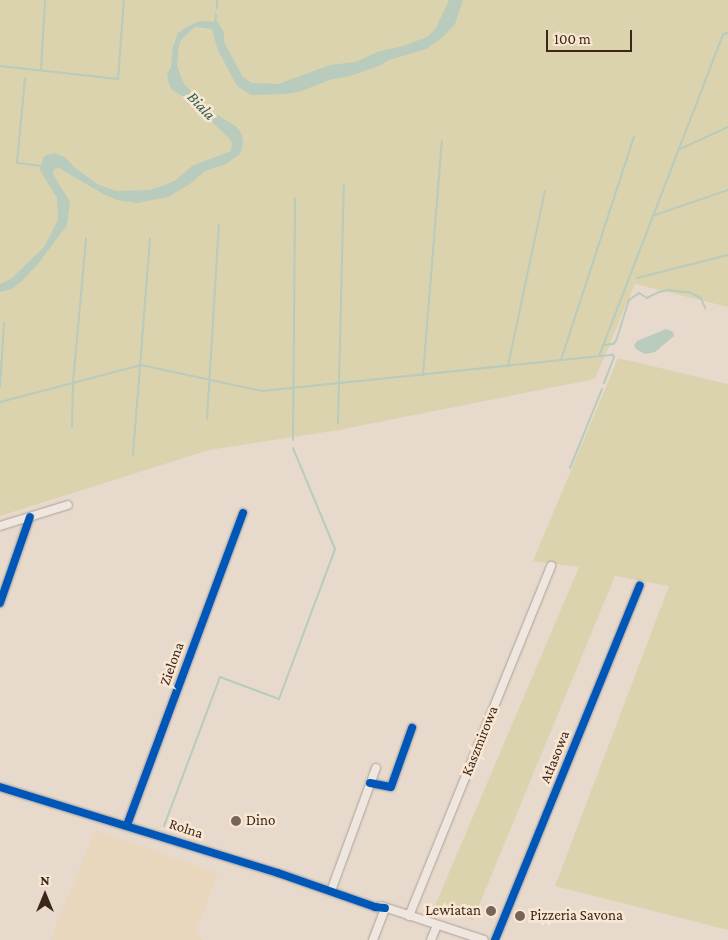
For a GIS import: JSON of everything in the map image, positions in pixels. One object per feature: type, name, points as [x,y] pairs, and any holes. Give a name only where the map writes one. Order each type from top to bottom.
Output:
[{"type":"street","points":[[0,526],[68,504]]},
{"type":"street","name":"Zielona","points":[[127,825],[243,513]]},
{"type":"street","points":[[0,602],[30,517]]},
{"type":"street","name":"Kaszmirowa","points":[[409,916],[551,566]]},
{"type":"street","name":"Atłasowa","points":[[495,940],[640,585]]},
{"type":"street","points":[[370,783],[391,787],[412,728]]},
{"type":"street","points":[[331,891],[376,768]]},
{"type":"street","name":"Rolna","points":[[0,786],[127,825],[362,901],[375,907],[385,908],[484,940]]},
{"type":"street","points":[[373,940],[385,908]]},
{"type":"street","points":[[431,940],[437,925]]},
{"type":"shaded area","points":[[0,0],[728,0],[728,307],[635,284],[595,379],[339,430],[209,450],[0,516]]},
{"type":"shaded area","points":[[618,358],[728,384],[728,930],[555,886],[669,586],[615,576],[473,920],[434,908],[579,567],[533,561]]},
{"type":"shaded area","points":[[95,830],[218,873],[195,935],[204,940],[50,940]]},
{"type":"water","name":"Biala","points":[[449,0],[463,0],[455,24],[443,37],[426,49],[389,60],[379,66],[347,77],[332,79],[299,92],[284,94],[251,95],[237,86],[217,48],[212,29],[195,27],[181,40],[179,46],[177,65],[181,77],[185,85],[214,113],[237,127],[242,135],[243,144],[240,154],[226,164],[205,171],[190,184],[168,197],[137,203],[117,200],[59,168],[54,169],[53,174],[70,202],[67,225],[38,264],[22,281],[12,289],[0,292],[0,284],[11,279],[44,247],[58,220],[57,198],[40,170],[44,156],[54,153],[65,157],[75,168],[99,185],[117,191],[149,190],[165,185],[176,180],[192,166],[231,151],[232,143],[230,139],[186,98],[172,90],[169,84],[167,74],[171,67],[173,47],[178,33],[185,28],[199,21],[218,22],[224,32],[224,42],[243,77],[252,83],[278,84],[330,65],[356,62],[377,52],[403,46],[427,37],[436,28]]},
{"type":"water","points":[[666,329],[673,332],[674,336],[655,352],[645,354],[636,349],[634,345],[637,341]]},
{"type":"waterway","points":[[41,70],[45,0]]},
{"type":"waterway","points":[[0,66],[118,79],[124,0]]},
{"type":"waterway","points":[[217,0],[217,8]]},
{"type":"waterway","points":[[215,24],[216,14]]},
{"type":"waterway","points":[[599,356],[723,34],[728,33]]},
{"type":"waterway","points":[[25,78],[17,163],[42,166]]},
{"type":"waterway","points":[[680,149],[728,127]]},
{"type":"waterway","points":[[561,360],[634,137]]},
{"type":"waterway","points":[[423,375],[442,141]]},
{"type":"waterway","points":[[338,423],[344,185]]},
{"type":"waterway","points":[[652,216],[728,190]]},
{"type":"waterway","points":[[508,366],[545,191]]},
{"type":"waterway","points":[[293,440],[295,198]]},
{"type":"waterway","points":[[207,419],[219,225]]},
{"type":"waterway","points":[[72,427],[73,382],[86,239]]},
{"type":"waterway","points":[[133,455],[150,239]]},
{"type":"waterway","points":[[637,278],[728,255]]},
{"type":"waterway","points":[[603,345],[613,344],[616,341],[629,300],[639,293],[647,298],[668,290],[691,293],[701,298],[705,308]]},
{"type":"waterway","points":[[0,386],[4,323]]},
{"type":"waterway","points":[[0,402],[141,365],[262,391],[613,355],[614,357],[604,383]]},
{"type":"waterway","points":[[570,468],[602,389]]},
{"type":"waterway","points":[[164,826],[220,677],[279,699],[335,549],[293,448]]},
{"type":"cycle path","points":[[127,825],[243,513]]},
{"type":"cycle path","points":[[0,603],[30,517]]},
{"type":"cycle path","points":[[495,940],[640,585]]},
{"type":"cycle path","points":[[370,783],[391,787],[412,728]]},
{"type":"cycle path","points":[[0,787],[278,873],[375,907],[385,908]]},
{"type":"place","name":"Dino","points":[[236,821]]},
{"type":"place","name":"Lewiatan","points":[[491,911]]},
{"type":"place","name":"Pizzeria Savona","points":[[520,916]]}]
